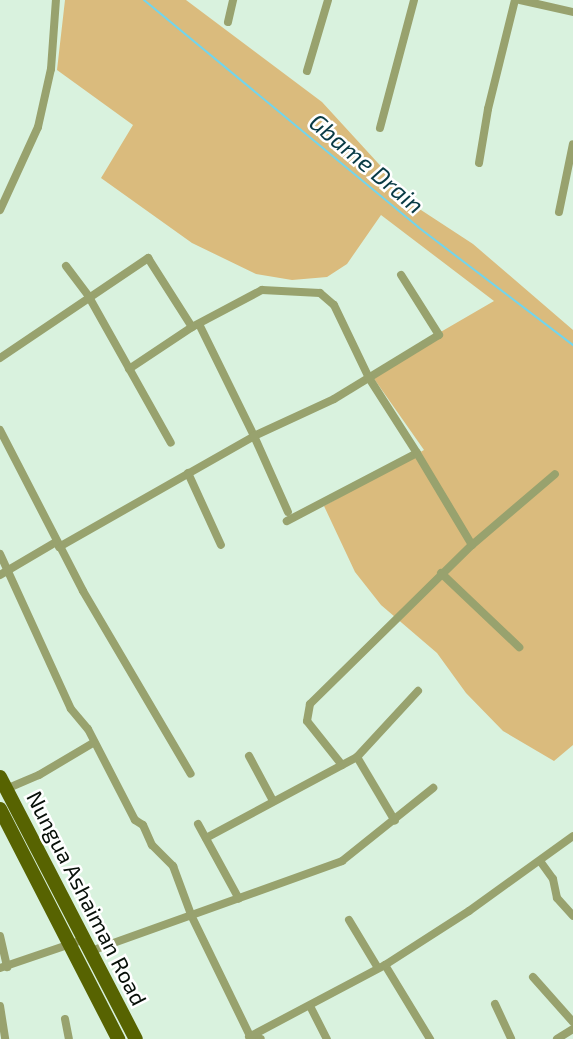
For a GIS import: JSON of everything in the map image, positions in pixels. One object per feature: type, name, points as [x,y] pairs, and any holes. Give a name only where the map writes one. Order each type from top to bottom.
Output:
[{"type":"main road","name":"Nungua Ashaiman Road","points":[[3,783],[136,1039]]},
{"type":"main road","name":"Nungua Ashaiman Road","points":[[0,809],[118,1039]]},
{"type":"street","points":[[0,210],[38,127],[51,69],[56,0]]},
{"type":"street","points":[[228,22],[233,0]]},
{"type":"street","points":[[307,70],[328,0]]},
{"type":"street","points":[[380,128],[414,0]]},
{"type":"street","points":[[479,163],[488,109],[515,0]]},
{"type":"street","points":[[520,0],[573,12]]},
{"type":"street","points":[[558,212],[569,184],[573,144]]},
{"type":"street","points":[[0,358],[148,258],[195,326],[254,436],[288,517],[417,453]]},
{"type":"street","points":[[66,266],[89,297],[171,443]]},
{"type":"street","points":[[4,573],[254,436],[369,378],[439,335],[401,274]]},
{"type":"street","points":[[129,369],[195,326],[262,290],[320,293],[334,305],[369,378],[472,545]]},
{"type":"street","points":[[0,430],[57,544],[191,774]]},
{"type":"street","points":[[188,473],[221,545]]},
{"type":"street","points":[[342,765],[306,720],[310,704],[441,573],[555,474]]},
{"type":"street","points":[[0,554],[4,573],[66,699],[85,724],[135,820],[143,825],[152,844],[173,866],[192,917],[248,1037]]},
{"type":"street","points":[[441,573],[519,647]]},
{"type":"street","points":[[206,838],[357,757],[418,691]]},
{"type":"street","points":[[3,783],[39,775],[93,743]]},
{"type":"street","points":[[249,756],[273,801]]},
{"type":"street","points":[[357,757],[395,820]]},
{"type":"street","points":[[0,936],[3,967],[70,947],[88,945],[192,917],[342,861],[433,788]]},
{"type":"street","points":[[198,824],[239,899]]},
{"type":"street","points":[[248,1037],[382,967],[540,861],[573,836]]},
{"type":"street","points":[[540,861],[553,879],[557,898],[573,915]]},
{"type":"street","points":[[350,920],[430,1039]]},
{"type":"street","points":[[533,977],[553,995],[573,1022]]},
{"type":"street","points":[[495,1004],[511,1039]]},
{"type":"street","points":[[0,1006],[5,1039]]},
{"type":"street","points":[[310,1006],[327,1039]]},
{"type":"street","points":[[64,1019],[69,1039]]},
{"type":"street","points":[[561,1038],[573,1029]]},
{"type":"street","points":[[248,1037],[261,1039]]},
{"type":"shaded area","points":[[65,0],[186,0],[322,102],[421,210],[473,244],[573,330],[573,745],[554,761],[503,731],[466,693],[437,653],[381,605],[355,572],[324,506],[424,450],[370,373],[494,301],[381,215],[347,264],[327,277],[292,280],[256,274],[192,243],[101,178],[133,125],[57,70]]},
{"type":"waterway","name":"Gbame Drain","points":[[144,0],[418,227],[573,345]]}]
